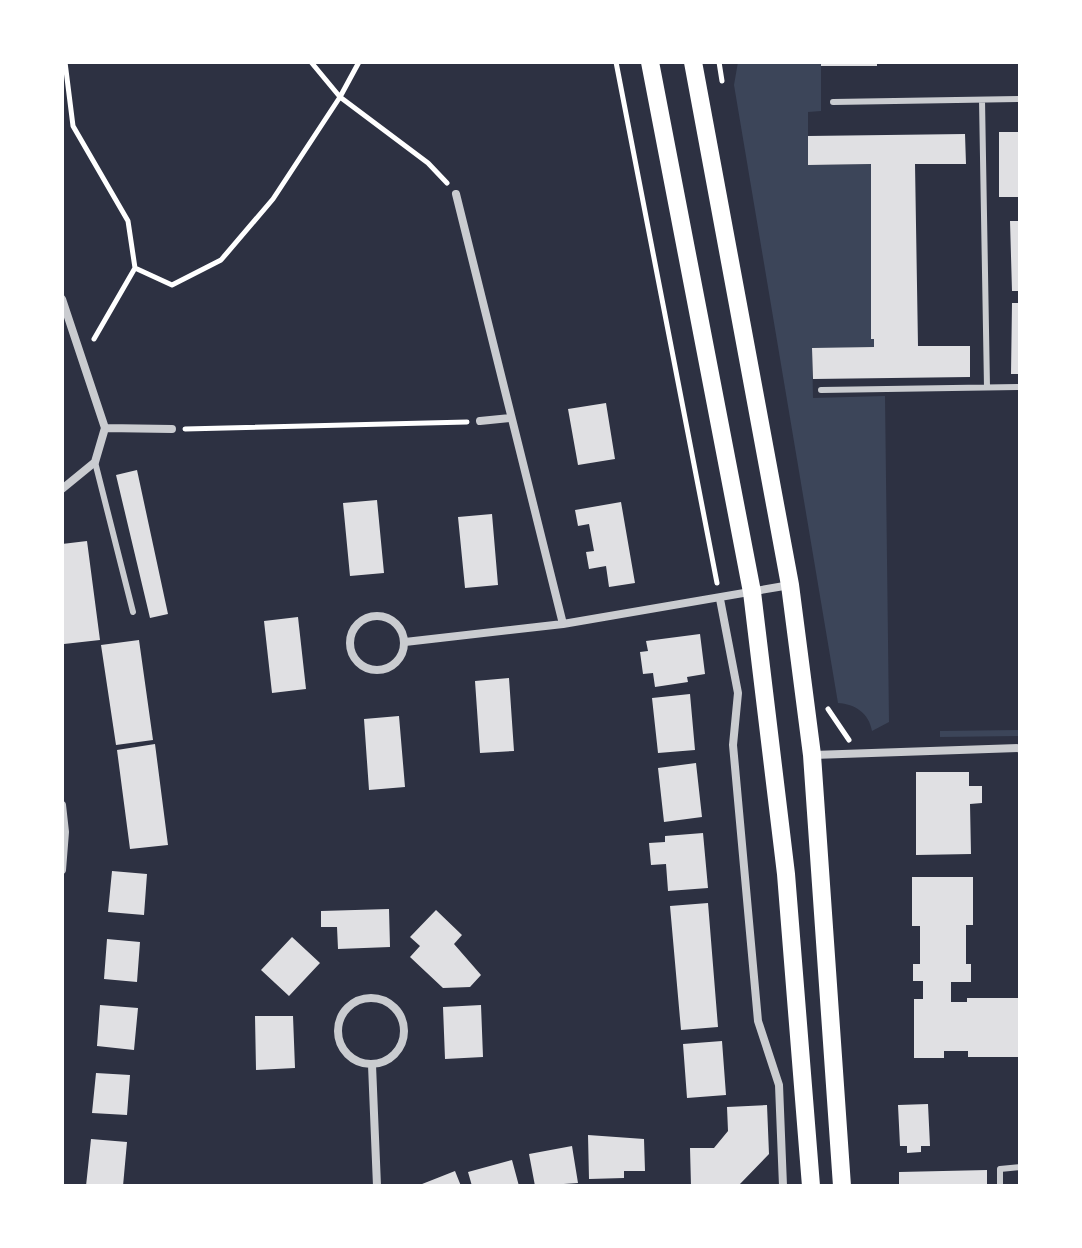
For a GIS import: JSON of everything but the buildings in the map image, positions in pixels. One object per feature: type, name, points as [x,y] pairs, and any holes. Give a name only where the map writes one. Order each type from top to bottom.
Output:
[{"type":"main road","points":[[650,62],[752,592],[786,874],[811,1186]]},
{"type":"main road","points":[[693,62],[790,585],[812,755],[842,1186]]},
{"type":"street","points":[[456,194],[563,624]]},
{"type":"street","points":[[62,299],[105,428],[95,462],[62,489]]},
{"type":"street","points":[[480,421],[511,418]]},
{"type":"street","points":[[105,428],[172,429]]},
{"type":"street","points":[[405,642],[563,624],[790,585]]},
{"type":"street","points":[[720,599],[738,693],[733,745],[758,1021],[779,1085],[783,1186]]},
{"type":"street","points":[[383,616],[398,625],[405,642],[393,666],[376,671],[367,669],[353,658],[349,640],[352,631],[365,618],[383,616]]},
{"type":"street","points":[[812,755],[1020,748]]},
{"type":"street","points":[[62,805],[62,870]]},
{"type":"street","points":[[370,998],[394,1007],[405,1031],[395,1054],[372,1065],[348,1056],[337,1032],[346,1008],[370,998]]},
{"type":"street","points":[[372,1065],[377,1186]]},
{"type":"lane","points":[[833,102],[1020,99]]},
{"type":"lane","points":[[982,100],[987,387]]},
{"type":"lane","points":[[821,390],[1020,387]]},
{"type":"lane","points":[[95,462],[133,612]]},
{"type":"lane","points":[[1000,1186],[1000,1169],[1020,1167]]},
{"type":"path","points":[[65,62],[73,126],[128,221],[135,268],[82,359]]},
{"type":"path","points":[[311,62],[340,97],[428,163],[456,194]]},
{"type":"path","points":[[135,268],[172,285],[221,260],[273,199],[340,97],[359,62]]},
{"type":"path","points":[[616,62],[720,599]]},
{"type":"path","points":[[172,429],[480,421]]},
{"type":"shaded area","points":[[738,62],[821,62],[821,111],[808,112],[808,165],[871,164],[871,338],[874,339],[874,347],[812,349],[813,398],[885,396],[889,722],[872,731],[868,719],[860,711],[838,703],[734,85]]},
{"type":"shaded area","points":[[1020,730],[1020,736],[940,737],[940,731]]}]
